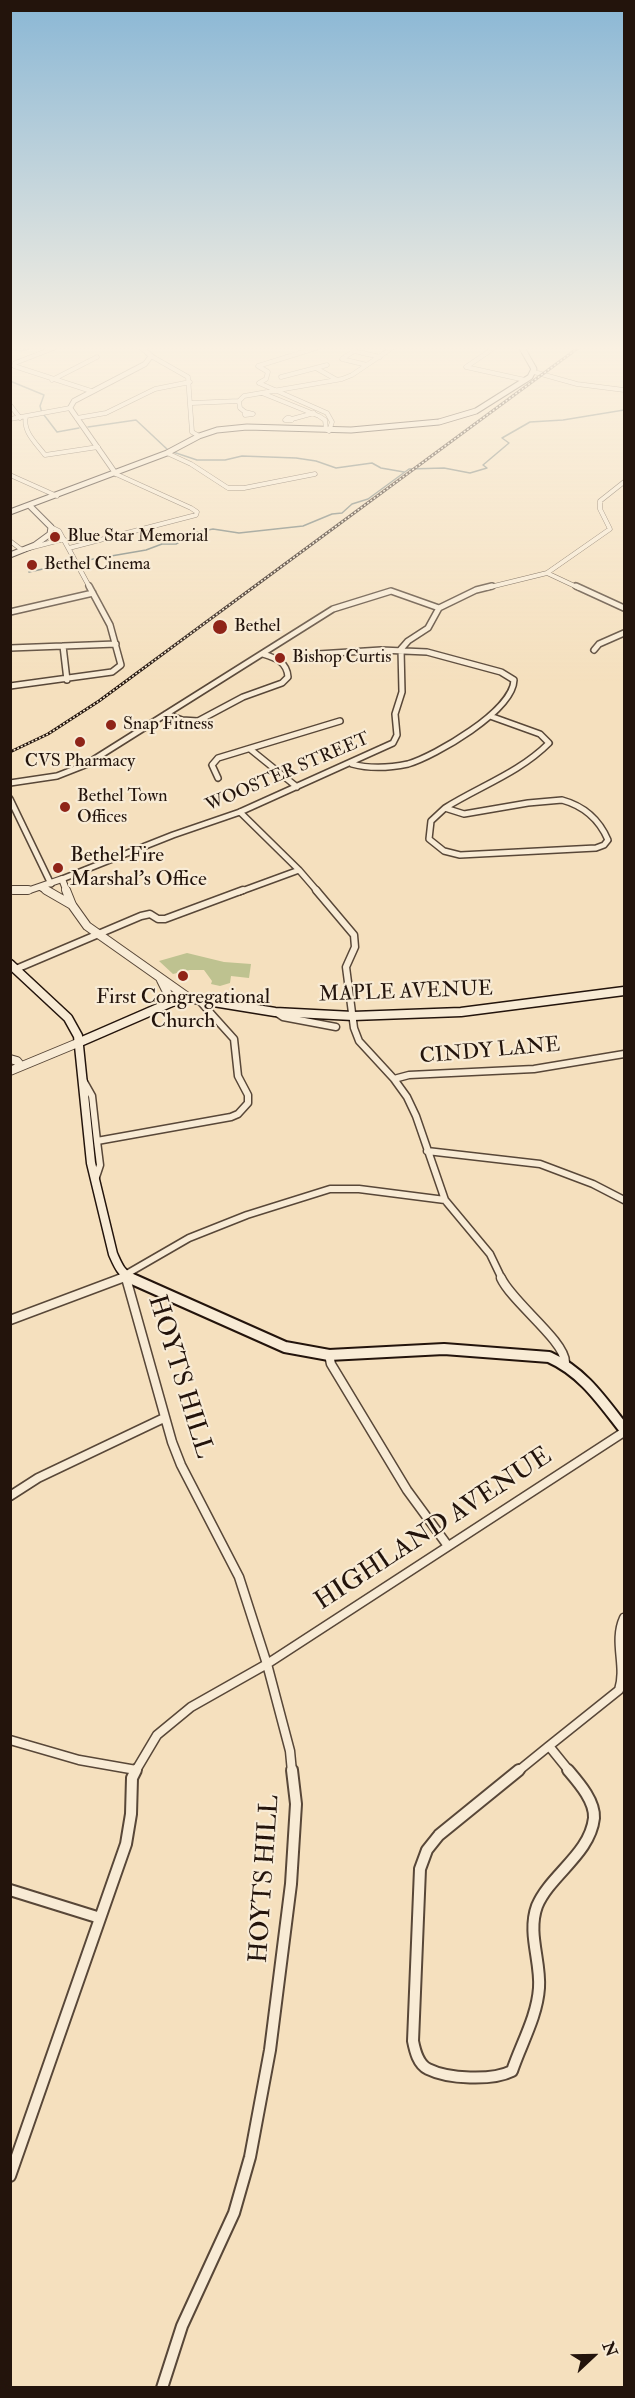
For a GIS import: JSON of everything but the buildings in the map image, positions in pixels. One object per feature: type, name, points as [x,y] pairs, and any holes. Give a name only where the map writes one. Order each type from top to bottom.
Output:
[{"type":"main road","points":[[10,512],[151,460]]},
{"type":"main road","points":[[10,555],[50,534],[51,527],[30,506]]},
{"type":"main road","points":[[13,966],[68,1018],[80,1041],[87,1139],[113,1254],[119,1268],[126,1276],[285,1347],[329,1355],[444,1349],[549,1357],[565,1362],[579,1373],[624,1431]]},
{"type":"main road","name":"MAPLE AVENUE","points":[[194,999],[275,1012],[353,1016],[461,1012],[624,991]]},
{"type":"main road","points":[[80,1041],[172,1002],[194,999]]},
{"type":"street","points":[[69,548],[196,515],[197,512],[190,508],[116,474],[107,460]]},
{"type":"street","points":[[184,460],[228,488],[244,488],[315,474]]},
{"type":"street","points":[[10,476],[57,496]]},
{"type":"street","points":[[401,649],[408,641],[428,628],[439,608],[476,590],[547,573],[610,529],[601,512],[600,501],[624,483]]},
{"type":"street","points":[[10,686],[67,680],[118,669],[121,666],[110,625],[64,539],[59,531],[51,527]]},
{"type":"street","points":[[10,541],[22,550],[64,539]]},
{"type":"street","points":[[547,573],[624,608]]},
{"type":"street","points":[[10,783],[71,772],[333,609],[384,592],[398,592],[439,608]]},
{"type":"street","points":[[10,612],[93,593]]},
{"type":"street","points":[[594,650],[599,644],[624,633]]},
{"type":"street","points":[[10,648],[116,644]]},
{"type":"street","points":[[63,646],[67,680]]},
{"type":"street","points":[[318,654],[401,649],[430,652],[510,676],[515,687],[512,694],[490,716],[424,758],[379,768],[363,768],[352,764]]},
{"type":"street","name":"WOOSTER STREET","points":[[12,892],[42,888],[173,835],[240,812],[388,746],[396,740],[395,714],[402,692],[401,649]]},
{"type":"street","points":[[166,714],[182,720],[198,721],[243,697],[282,683],[288,676],[285,664],[263,654]]},
{"type":"street","points":[[445,808],[464,814],[518,804],[562,800],[576,803],[584,808],[608,840],[604,845],[596,848],[494,855],[453,854],[435,846],[429,839],[427,831],[432,818],[445,808],[460,798],[535,758],[549,743],[547,738],[540,734],[490,716]]},
{"type":"street","points":[[218,778],[213,770],[213,762],[340,721]]},
{"type":"street","points":[[250,749],[297,787]]},
{"type":"street","points":[[10,799],[51,884]]},
{"type":"street","points":[[240,812],[300,870],[354,935],[355,947],[346,968],[356,1035],[360,1044],[394,1079],[416,1116],[445,1200],[490,1254],[502,1282],[512,1296],[555,1341],[565,1356],[565,1362]]},
{"type":"street","points":[[13,966],[146,914],[165,919],[300,870]]},
{"type":"street","points":[[62,879],[72,905]]},
{"type":"street","points":[[42,888],[72,905],[97,934],[159,978],[194,999],[234,1039],[238,1076],[248,1095],[248,1103],[244,1110],[231,1117],[97,1141]]},
{"type":"street","points":[[159,978],[172,1002]]},
{"type":"street","points":[[275,1012],[283,1017],[336,1027]]},
{"type":"street","points":[[10,1071],[80,1041]]},
{"type":"street","name":"CINDY LANE","points":[[394,1079],[409,1075],[534,1069],[624,1054]]},
{"type":"street","points":[[10,1059],[17,1061],[21,1066]]},
{"type":"street","points":[[83,1079],[92,1096],[100,1164],[98,1176],[95,1179]]},
{"type":"street","points":[[427,1151],[540,1164],[593,1184],[624,1200]]},
{"type":"street","points":[[10,1320],[126,1276],[150,1259],[189,1238],[247,1215],[330,1189],[359,1188],[445,1200]]},
{"type":"street","name":"HOYTS HILL","points":[[126,1276],[165,1418],[181,1464],[239,1577],[267,1664],[290,1751],[296,1804],[291,1884],[270,2050],[250,2157],[234,2213],[182,2326],[162,2388]]},
{"type":"street","points":[[329,1355],[331,1364],[407,1490],[448,1546]]},
{"type":"street","points":[[10,1496],[38,1478],[165,1418]]},
{"type":"street","name":"HIGHLAND AVENUE","points":[[136,1770],[157,1734],[191,1707],[267,1664],[624,1431]]},
{"type":"street","points":[[549,1746],[589,1799],[594,1812],[593,1824],[589,1836],[546,1891],[537,1907],[533,1940],[539,1980],[538,1997],[512,2071],[503,2077],[492,2079],[429,2070],[421,2065],[416,2056],[413,2041],[420,1869],[427,1850],[439,1835],[549,1746],[619,1690],[624,1684],[617,1642],[619,1627],[624,1618]]},
{"type":"street","points":[[10,1740],[79,1760],[136,1770],[132,1778],[131,1814],[126,1844],[10,2176]]},
{"type":"street","points":[[10,1890],[100,1918]]},
{"type":"green space","points":[[187,953],[224,962],[251,964],[249,978],[231,976],[230,983],[220,986],[211,984],[212,981],[204,970],[173,974],[159,961]]},
{"type":"waterway","points":[[197,460],[225,460]]},
{"type":"waterway","points":[[309,460],[336,468],[372,463],[381,468],[404,472]]},
{"type":"waterway","points":[[82,561],[146,550],[162,544],[176,544],[193,533],[213,529],[239,533],[303,526],[332,514],[342,513],[352,504],[368,499],[409,469],[444,468],[470,473],[487,468],[483,465],[489,460]]},
{"type":"waterway","points":[[29,572],[71,563]]},
{"type":"railway","points":[[10,752],[48,734],[99,701],[426,460]]},
{"type":"place","name":"Blue Star Memorial","points":[[55,537]]},
{"type":"place","name":"Bethel Cinema","points":[[32,565]]},
{"type":"place","name":"Bethel","points":[[220,627]]},
{"type":"place","name":"Bishop Curtis","points":[[280,658]]},
{"type":"place","name":"Snap Fitness","points":[[111,725]]},
{"type":"place","name":"CVS Pharmacy","points":[[80,742]]},
{"type":"place","name":"Bethel Town Offices","points":[[65,807]]},
{"type":"place","name":"Bethel Fire Marshal's Office","points":[[58,868]]},
{"type":"place","name":"First Congregational Church","points":[[183,976]]}]
